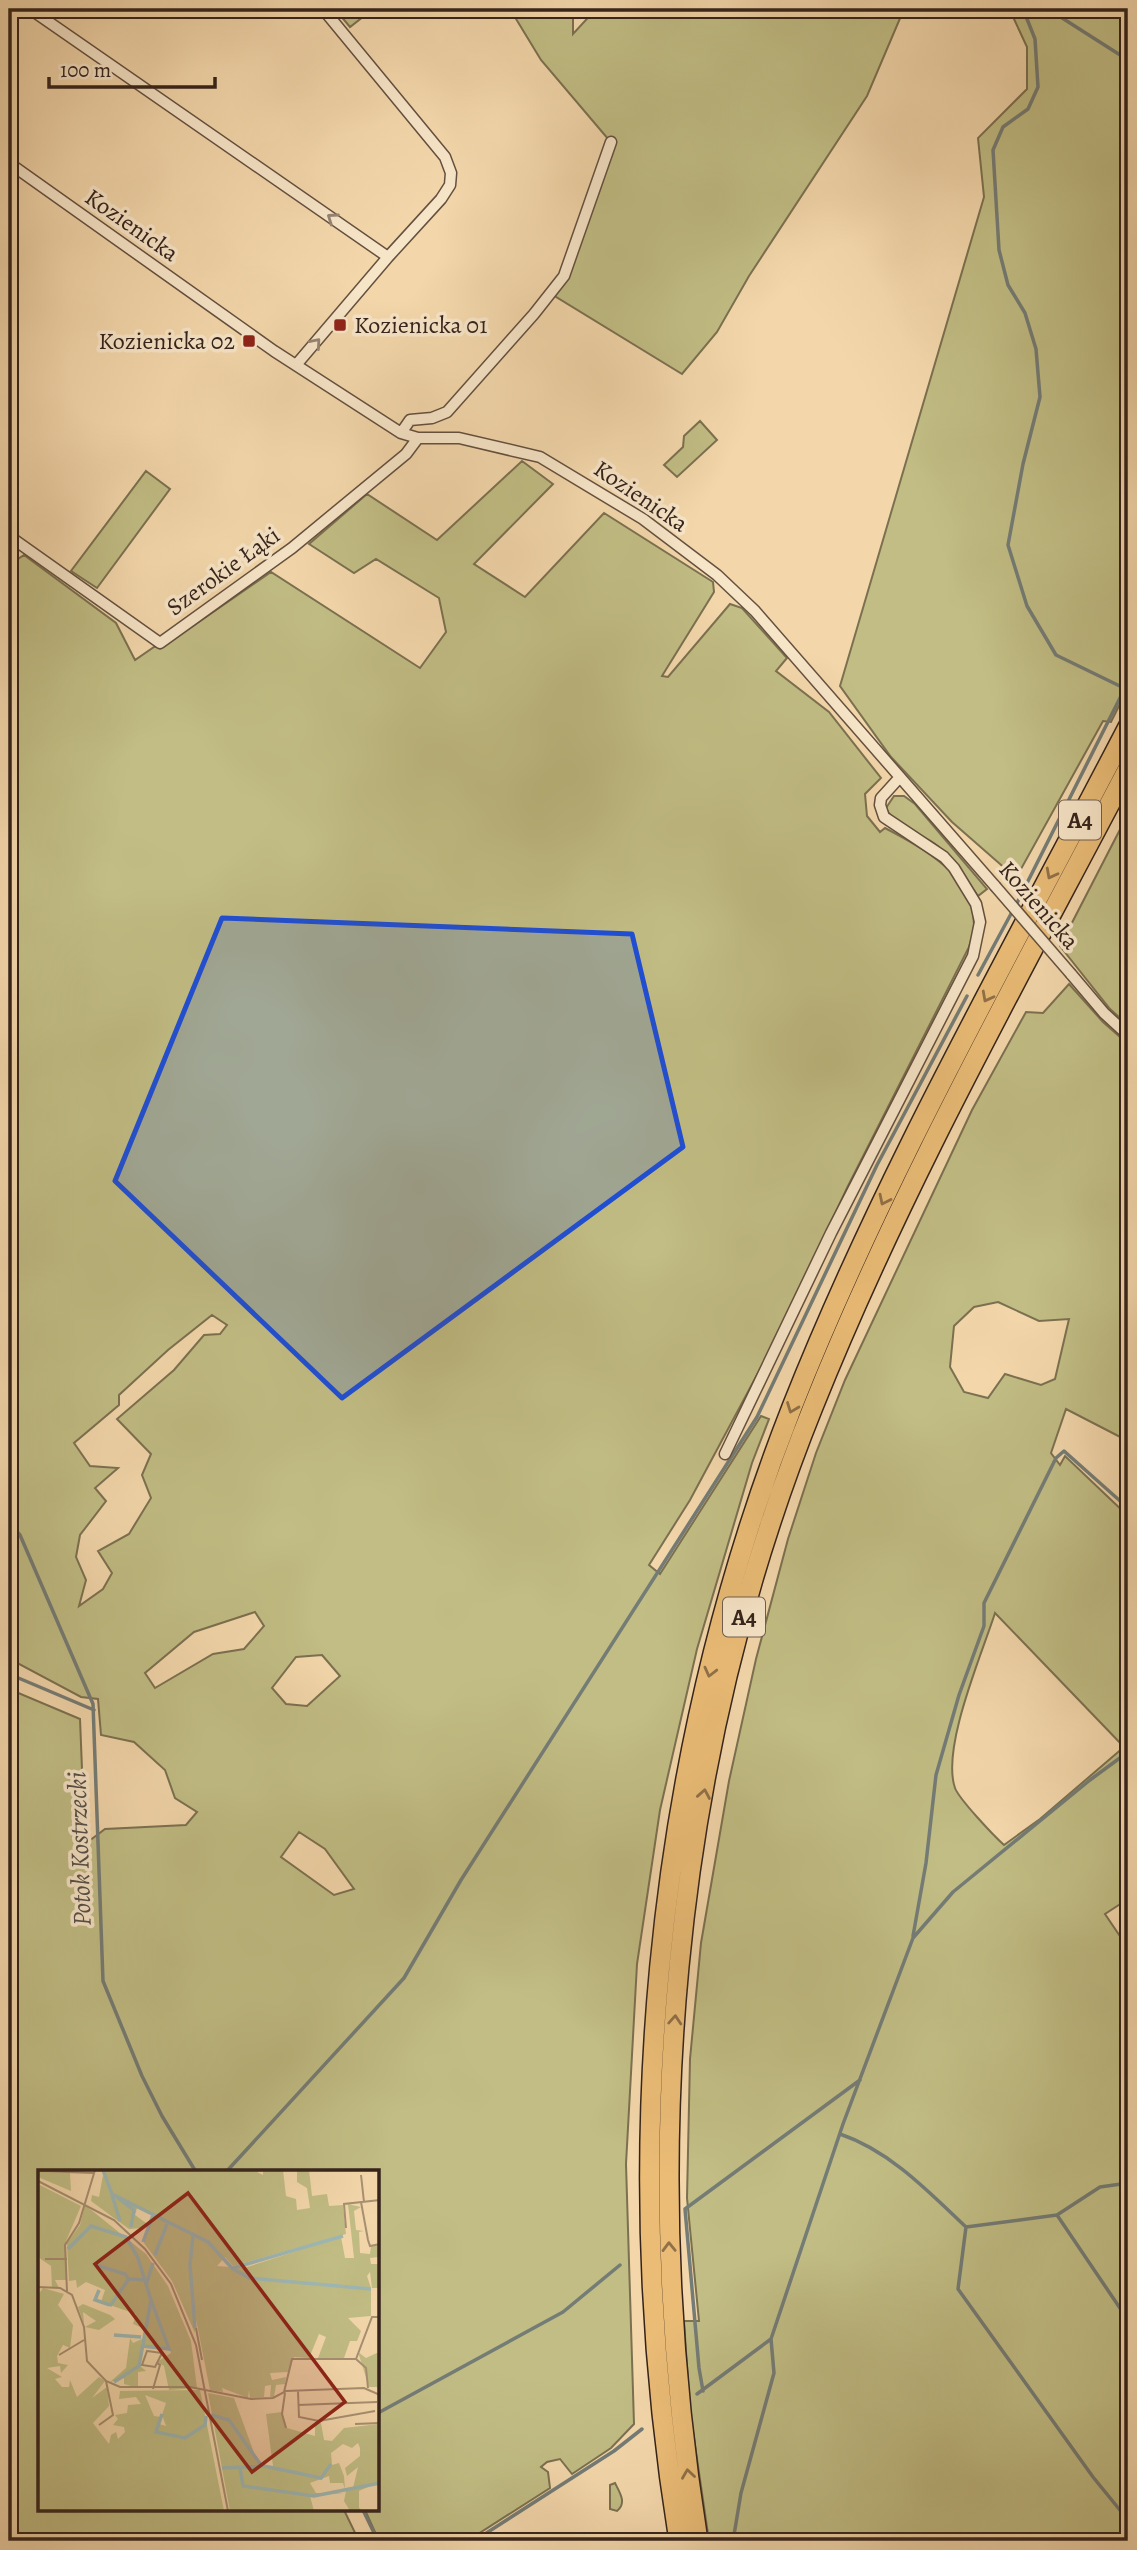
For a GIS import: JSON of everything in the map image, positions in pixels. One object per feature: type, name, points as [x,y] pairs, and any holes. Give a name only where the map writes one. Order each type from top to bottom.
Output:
[{"type":"highway","name":"A4","points":[[678,2541],[656,2357],[650,2247],[650,2136],[662,1943],[680,1818],[704,1696],[734,1580],[759,1500],[829,1318],[915,1138],[1128,727]]},
{"type":"highway","name":"A4","points":[[698,2541],[680,2410],[671,2297],[669,2114],[676,2003],[687,1905],[708,1772],[731,1665],[751,1590],[791,1466],[845,1329],[925,1160],[1128,769]]},
{"type":"street","points":[[30,9],[388,257]]},
{"type":"street","points":[[296,365],[441,199],[450,185],[451,173],[445,158],[323,9]]},
{"type":"street","points":[[401,433],[410,420],[432,418],[447,412],[562,280],[611,142]]},
{"type":"street","name":"Kozienicka","points":[[9,163],[296,365],[401,433],[418,438],[459,438],[540,457],[643,519],[717,575],[755,611],[1104,1013],[1128,1035]]},
{"type":"street","name":"Szerokie Łąki","points":[[9,536],[160,643],[292,548],[406,454],[418,438]]},
{"type":"street","points":[[725,1454],[831,1233],[973,956],[979,913],[954,868],[934,849],[889,821],[881,811],[881,799],[900,777]]},
{"type":"highlighted area","points":[[222,918],[632,934],[683,1147],[342,1398],[115,1181]]},
{"type":"shaded area","points":[[335,9],[373,9],[350,27]]},
{"type":"shaded area","points":[[510,9],[573,9],[573,34],[596,9],[904,9],[867,96],[749,276],[717,332],[682,374],[553,295],[609,140],[541,60]]},
{"type":"shaded area","points":[[1014,9],[1128,9],[1128,688],[1111,722],[1103,721],[1016,878],[952,822],[891,757],[840,686],[984,197],[978,138],[1027,89],[1027,47],[1014,19]]},
{"type":"shaded area","points":[[700,421],[717,440],[677,477],[664,465],[683,447],[684,436]]},
{"type":"shaded area","points":[[522,461],[553,484],[474,564],[525,597],[604,513],[713,582],[714,592],[662,676],[668,677],[730,604],[742,608],[787,658],[776,671],[829,712],[881,778],[865,794],[867,816],[880,832],[885,828],[930,854],[956,878],[972,907],[973,933],[969,947],[847,1188],[780,1332],[690,1500],[649,1565],[660,1574],[761,1416],[769,1419],[752,1463],[697,1649],[660,1810],[637,1964],[626,2164],[634,2424],[611,2448],[572,2474],[560,2459],[547,2462],[541,2467],[548,2472],[550,2488],[467,2541],[379,2541],[366,2512],[380,2512],[380,2170],[38,2170],[38,2512],[345,2512],[359,2541],[9,2541],[9,1689],[80,1719],[85,1844],[105,1829],[186,1825],[197,1812],[175,1798],[165,1770],[134,1742],[101,1735],[98,1699],[81,1697],[19,1664],[9,1651],[9,565],[24,555],[116,623],[135,660],[154,647],[164,646],[271,572],[420,668],[446,632],[439,598],[376,559],[354,573],[309,544],[367,494],[437,540]],"holes":[[[212,1315],[227,1325],[220,1334],[204,1335],[174,1370],[117,1419],[151,1454],[142,1475],[151,1498],[129,1534],[98,1551],[112,1573],[103,1589],[79,1606],[86,1580],[76,1557],[80,1535],[106,1501],[95,1488],[118,1468],[90,1466],[74,1443],[119,1405],[119,1395],[168,1350]],[[255,1612],[264,1626],[244,1649],[213,1654],[155,1688],[145,1673],[194,1632]],[[322,1655],[340,1676],[307,1706],[286,1704],[272,1688],[296,1657]],[[299,1832],[325,1849],[354,1889],[334,1895],[281,1857]]]},
{"type":"shaded area","points":[[146,471],[170,489],[97,588],[71,571]]},
{"type":"shaded area","points":[[894,796],[904,796],[915,804],[987,889],[978,896],[939,847],[896,822],[886,808]]},
{"type":"shaded area","points":[[1128,814],[1128,1025],[1110,1009],[1060,946]]},
{"type":"shaded area","points":[[1069,984],[1103,1022],[1128,1044],[1128,1441],[1066,1409],[1051,1453],[1060,1465],[1065,1456],[1128,1516],[1128,1743],[1125,1747],[1128,1752],[1128,1899],[1105,1914],[1128,1948],[1128,2541],[709,2541],[690,2411],[684,2321],[699,2321],[687,2198],[690,2059],[701,1943],[729,1781],[756,1659],[788,1539],[816,1453],[845,1380],[972,1110],[1026,1012],[1043,1013]],"holes":[[[998,1302],[1039,1321],[1069,1319],[1055,1379],[1041,1385],[1005,1374],[988,1398],[964,1392],[950,1367],[954,1326],[974,1307]],[[995,1613],[1124,1747],[1040,1819],[1004,1845],[958,1793],[952,1771],[958,1726]]]},
{"type":"shaded area","points":[[615,2483],[622,2501],[617,2511],[610,2509],[610,2485]]},
{"type":"waterway","points":[[1023,9],[1035,39],[1038,87],[1028,109],[1003,127],[993,150],[999,250],[1008,285],[1025,313],[1036,349],[1040,397],[1023,464],[1008,545],[1027,606],[1056,655],[1128,690]]},
{"type":"waterway","points":[[1048,9],[1128,60]]},
{"type":"waterway","points":[[1016,905],[1128,682]]},
{"type":"waterway","points":[[978,975],[1012,912]]},
{"type":"waterway","points":[[228,2170],[404,1978],[461,1880],[757,1417],[877,1165],[967,996]]},
{"type":"waterway","points":[[913,1936],[926,1863],[936,1775],[959,1695],[984,1626],[984,1603],[1056,1458],[1064,1451],[1128,1508]]},
{"type":"waterway","name":"Potok Kostrzecki","points":[[9,1523],[20,1535],[93,1704],[103,1981],[142,2076],[162,2116],[195,2170]]},
{"type":"waterway","points":[[9,1674],[94,1710]]},
{"type":"waterway","points":[[733,2541],[741,2493],[774,2373],[771,2339],[843,2124],[913,1938],[953,1892],[1128,1752]]},
{"type":"waterway","points":[[703,2391],[685,2209],[860,2080]]},
{"type":"waterway","points":[[840,2134],[892,2161],[966,2227]]},
{"type":"waterway","points":[[966,2227],[1057,2215],[1100,2187],[1128,2183]]},
{"type":"waterway","points":[[1057,2215],[1128,2320]]},
{"type":"waterway","points":[[966,2227],[958,2289],[1093,2477],[1128,2520]]},
{"type":"waterway","points":[[380,2412],[563,2312],[620,2265]]},
{"type":"waterway","points":[[697,2394],[771,2339]]},
{"type":"waterway","points":[[474,2541],[614,2451],[642,2429]]},
{"type":"waterway","name":"Potok Kostrzecki","points":[[364,2512],[378,2541]]},
{"type":"place","name":"Kozienicka 01","points":[[340,325]]},
{"type":"place","name":"Kozienicka 02","points":[[249,341]]}]
